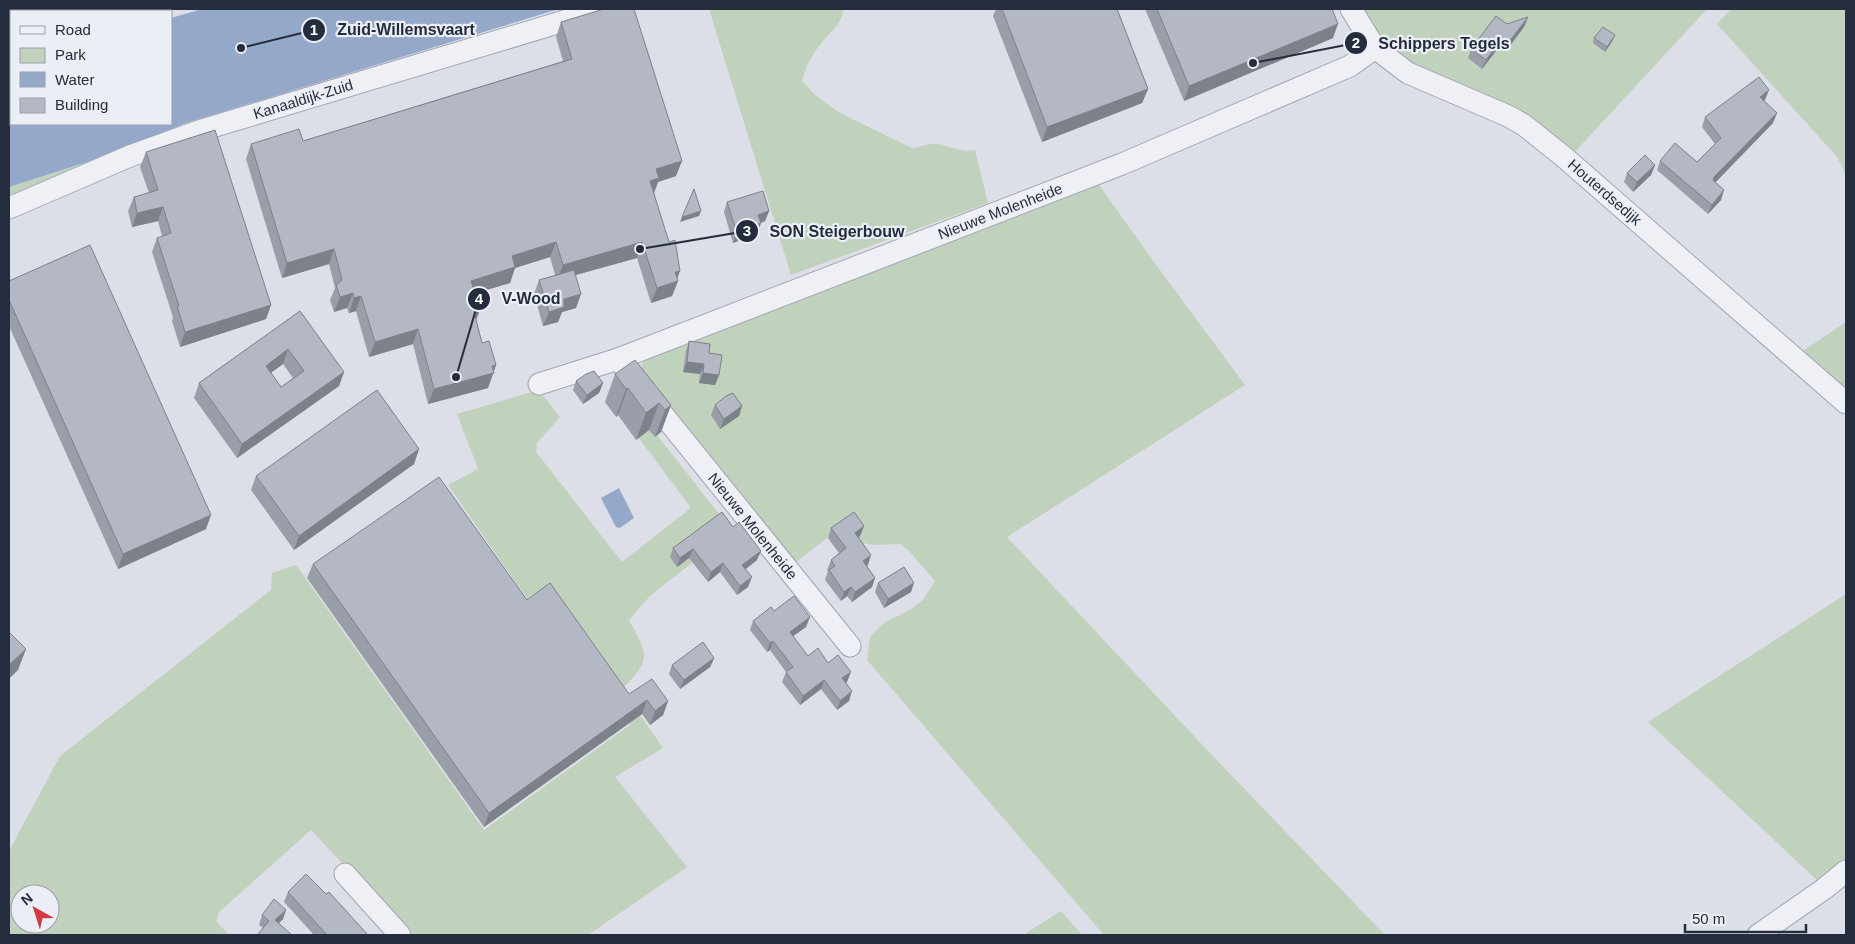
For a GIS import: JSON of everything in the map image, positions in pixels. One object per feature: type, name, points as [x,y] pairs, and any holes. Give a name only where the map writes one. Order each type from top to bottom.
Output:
[{"type":"street","name":"Kanaaldijk-Zuid","points":[[9,208],[130,156],[202,130],[604,9]]},
{"type":"street","name":"Houterdsedijk","points":[[1351,9],[1375,48],[1408,73],[1508,116],[1524,125],[1564,156],[1846,403]]},
{"type":"street","name":"Nieuwe Molenheide","points":[[539,384],[618,358],[1122,164],[1350,66],[1375,48]]},
{"type":"street","name":"Nieuwe Molenheide","points":[[618,358],[850,646]]},
{"type":"street","points":[[1758,935],[1846,872]]},
{"type":"street","points":[[344,874],[400,935]]},
{"type":"green space","points":[[709,9],[844,9],[837,25],[811,58],[802,81],[814,94],[838,112],[912,148],[937,144],[964,151],[975,150],[988,203],[791,275]]},
{"type":"green space","points":[[1359,9],[1707,9],[1572,155],[1393,55]]},
{"type":"green space","points":[[1731,9],[1846,9],[1846,175],[1837,157],[1717,24]]},
{"type":"green space","points":[[112,154],[9,199],[9,187]]},
{"type":"green space","points":[[1097,182],[1245,385],[1007,537],[1209,752],[1385,935],[1104,935],[867,660],[870,637],[885,622],[910,610],[923,600],[935,581],[908,550],[900,544],[876,545],[862,543],[847,522],[794,564],[641,370],[644,355]]},
{"type":"green space","points":[[1846,322],[1846,392],[1800,353]]},
{"type":"green space","points":[[539,390],[560,417],[537,443],[536,452],[622,562],[691,508],[629,425],[641,415],[727,524],[700,543],[692,533],[684,539],[698,558],[650,596],[629,620],[640,642],[644,657],[638,671],[622,689],[663,748],[615,777],[687,867],[588,935],[410,935],[311,830],[218,913],[217,922],[229,935],[9,935],[9,851],[60,756],[271,590],[272,573],[296,565],[484,830],[630,725],[560,646],[448,485],[478,469],[457,414]]},
{"type":"green space","points":[[1846,594],[1846,862],[1821,884],[1648,722]]},
{"type":"green space","points":[[1061,911],[1082,935],[1023,935]]},
{"type":"water","points":[[202,9],[559,9],[186,123],[112,154],[9,187],[9,66],[10,125],[172,125],[172,18]]},
{"type":"water","points":[[619,488],[634,518],[620,528],[616,527],[601,498]]},
{"type":"building","points":[[604,9],[634,9],[682,161],[656,169],[659,178],[650,181],[669,242],[675,240],[680,271],[675,272],[678,281],[657,288],[642,242],[563,265],[556,242],[512,256],[515,267],[471,281],[480,310],[474,312],[482,343],[489,341],[496,365],[492,366],[494,373],[434,389],[418,329],[375,342],[361,296],[354,298],[353,293],[340,297],[336,285],[342,280],[334,249],[287,263],[251,144],[299,129],[303,141],[572,59],[561,22]]},
{"type":"building","points":[[1002,9],[1117,9],[1148,89],[1047,127]]},
{"type":"building","points":[[1157,9],[1332,9],[1338,24],[1189,86]]},
{"type":"building","points":[[1496,16],[1507,24],[1528,17],[1509,42],[1502,38],[1486,60],[1471,49]]},
{"type":"building","points":[[1603,27],[1615,35],[1607,47],[1594,38]]},
{"type":"building","points":[[1759,77],[1769,90],[1760,97],[1777,113],[1714,177],[1713,180],[1724,190],[1712,205],[1660,161],[1675,143],[1697,162],[1721,138],[1705,117]]},
{"type":"building","points":[[215,130],[271,305],[185,332],[177,306],[179,306],[157,238],[171,233],[163,207],[137,213],[134,197],[158,190],[146,152]]},
{"type":"building","points":[[1645,155],[1655,165],[1637,182],[1627,173]]},
{"type":"building","points":[[694,189],[701,211],[682,217]]},
{"type":"building","points":[[763,191],[769,211],[758,215],[761,223],[737,233],[727,202]]},
{"type":"building","points":[[90,245],[211,515],[123,554],[9,300],[9,281]]},
{"type":"building","points":[[574,270],[581,294],[564,299],[564,307],[549,312],[539,280]]},
{"type":"building","points":[[300,311],[344,372],[242,444],[199,383]],"holes":[[[288,349],[304,371],[281,387],[266,366]]]},
{"type":"building","points":[[689,341],[710,344],[709,353],[722,355],[719,375],[703,373],[704,364],[687,362]]},
{"type":"building","points":[[635,360],[671,405],[665,410],[659,403],[646,413],[615,374]]},
{"type":"building","points":[[594,371],[603,383],[587,395],[576,381]]},
{"type":"building","points":[[377,390],[419,449],[299,536],[256,476]]},
{"type":"building","points":[[733,393],[742,406],[724,419],[715,405]]},
{"type":"building","points":[[439,477],[527,600],[550,583],[629,694],[652,679],[668,701],[655,711],[647,700],[489,813],[313,564]]},
{"type":"building","points":[[722,512],[733,527],[739,522],[761,551],[742,565],[752,577],[740,586],[723,563],[711,572],[693,549],[680,558],[673,548]]},
{"type":"building","points":[[854,512],[864,526],[855,533],[871,555],[863,561],[875,578],[855,592],[851,587],[844,592],[829,570],[835,566],[831,560],[846,548],[831,528]]},
{"type":"building","points":[[904,567],[914,583],[888,599],[878,583]]},
{"type":"building","points":[[794,596],[810,617],[790,632],[808,656],[818,648],[828,663],[838,655],[851,672],[842,678],[852,691],[840,701],[824,680],[803,696],[786,672],[793,667],[773,641],[770,643],[753,621],[771,607],[774,611]]},
{"type":"building","points":[[9,632],[26,649],[10,664],[9,663]]},
{"type":"building","points":[[703,642],[714,658],[684,680],[672,665]]},
{"type":"building","points":[[306,874],[326,894],[329,892],[368,935],[327,935],[288,892]]},
{"type":"building","points":[[274,899],[286,910],[275,920],[292,935],[257,935],[269,921],[262,915]]},
{"type":"place","name":"Zuid-Willemsvaart","points":[[241,48]]},
{"type":"place","name":"Schippers Tegels","points":[[1253,63]]},
{"type":"place","name":"SON Steigerbouw","points":[[640,249]]},
{"type":"place","name":"V-Wood","points":[[456,377]]}]
